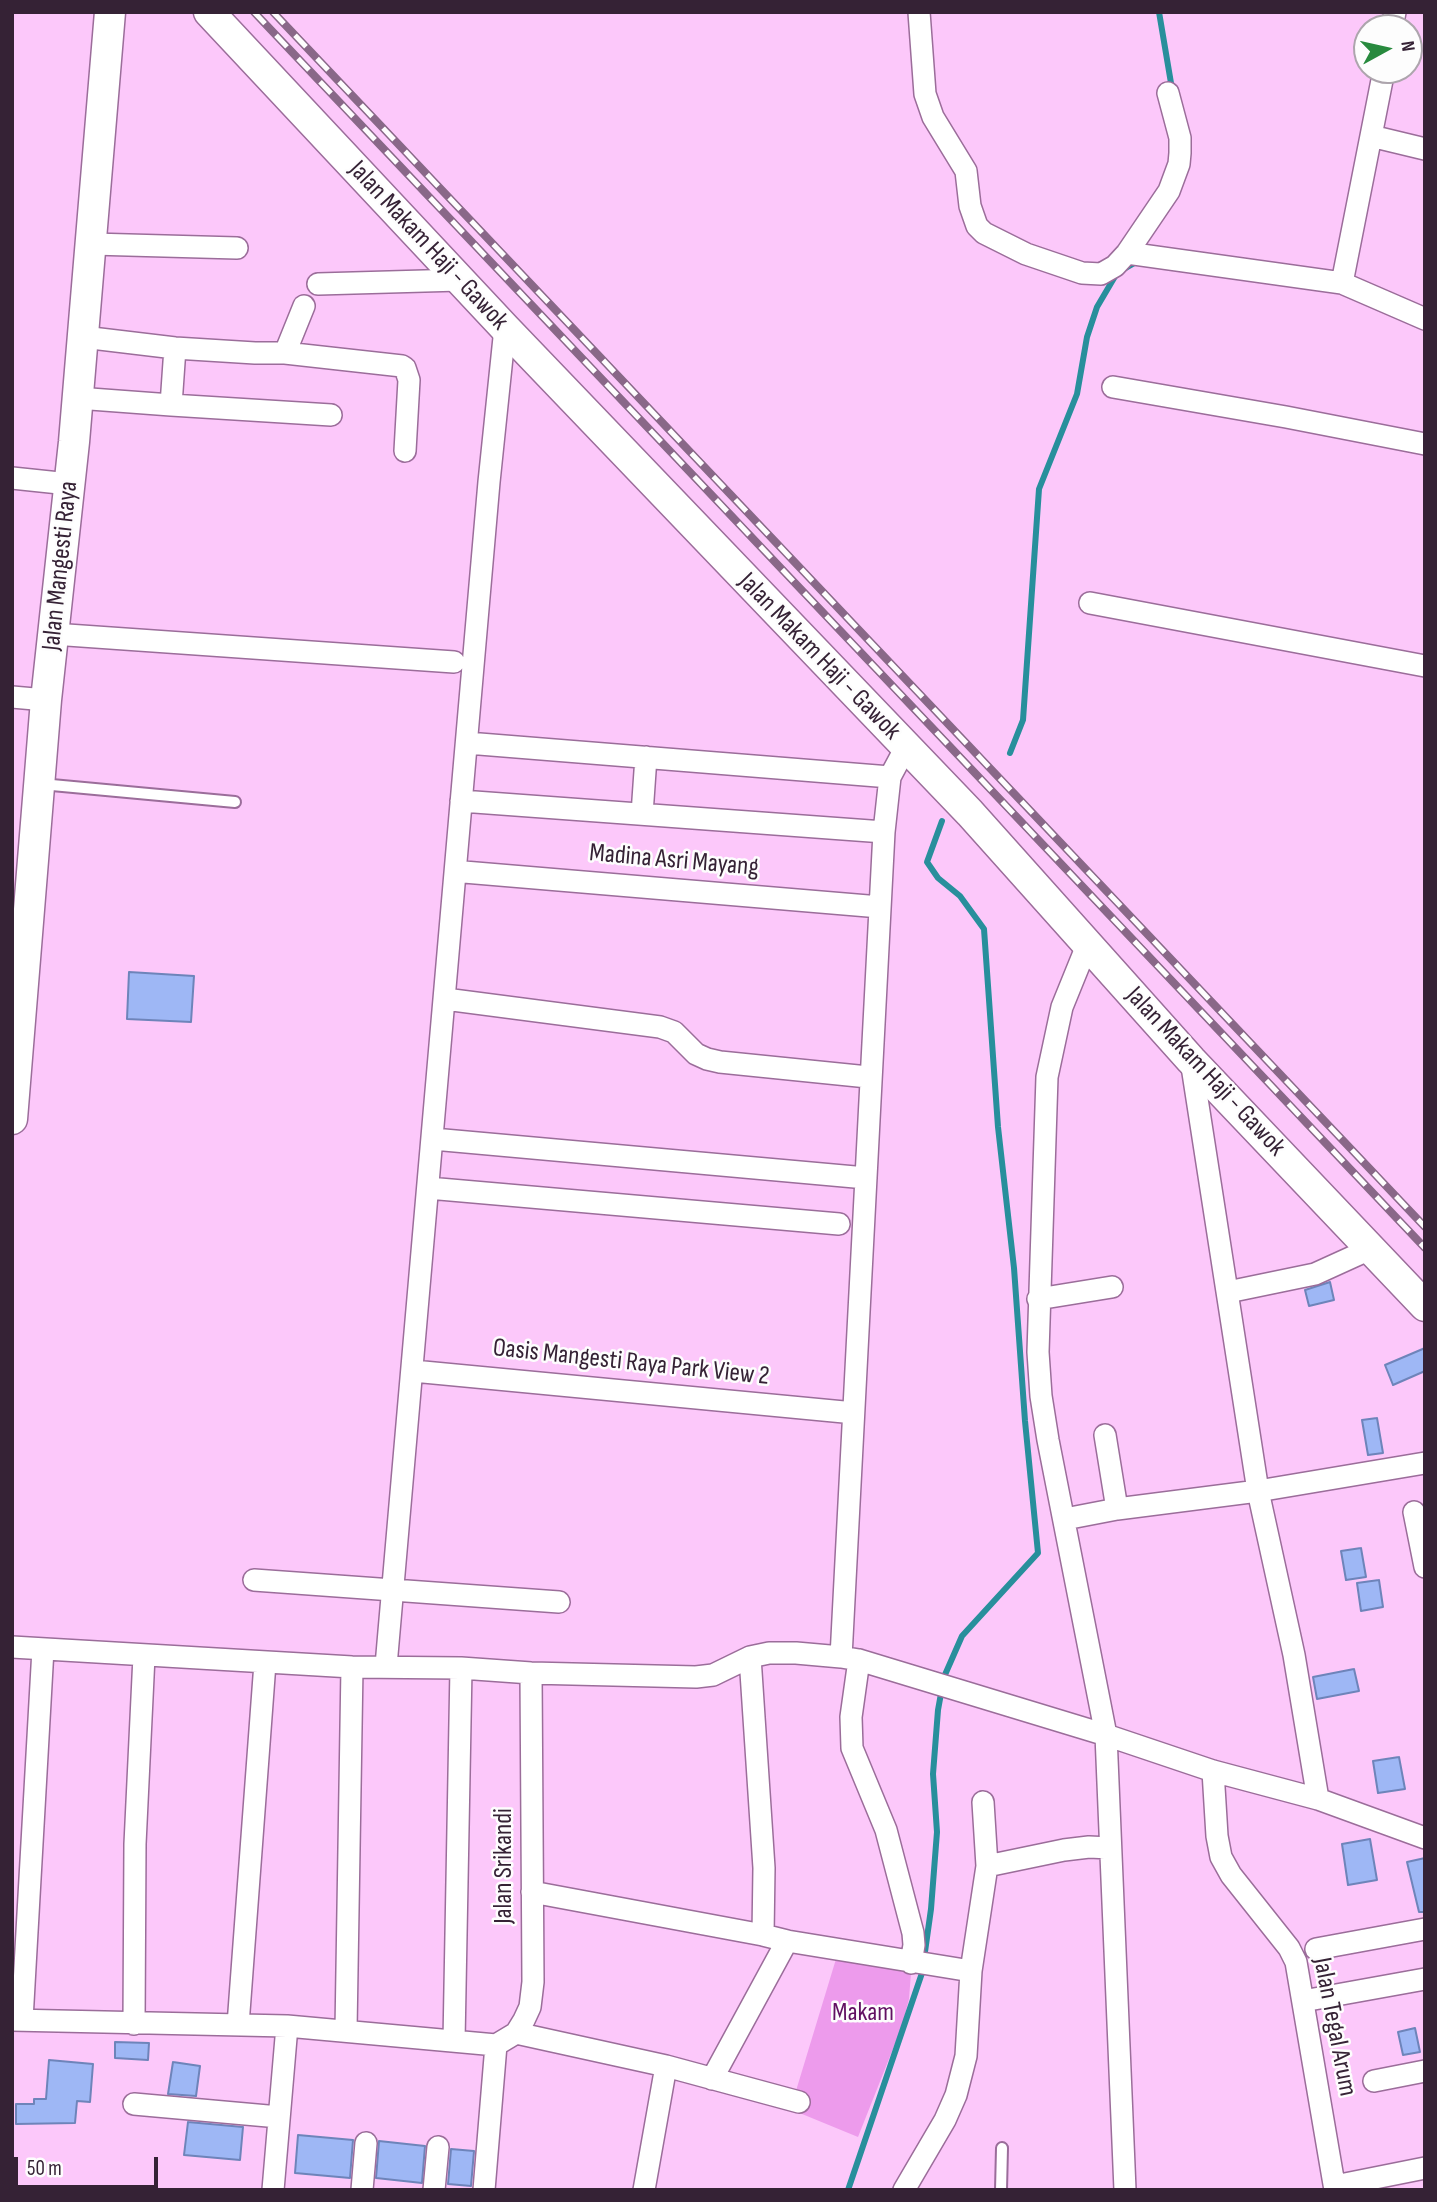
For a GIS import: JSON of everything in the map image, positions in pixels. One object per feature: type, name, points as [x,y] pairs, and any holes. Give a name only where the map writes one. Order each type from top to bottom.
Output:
[{"type":"street","name":"Jalan Mangesti Raya","points":[[12,1119],[22,871],[41,784],[46,700],[92,244],[110,12]]},
{"type":"street","name":"Jalan Makam Haji - Gawok","points":[[209,12],[505,328],[970,813],[1191,1060],[1425,1306]]},
{"type":"street","points":[[919,12],[925,94],[933,117],[966,171],[970,205],[977,226],[985,233],[1026,254],[1088,275],[1106,272],[1135,255],[1169,191],[1179,164],[1180,138],[1168,93]]},
{"type":"street","points":[[1342,283],[1381,84]]},
{"type":"street","points":[[1371,136],[1425,149]]},
{"type":"street","points":[[92,244],[237,248]]},
{"type":"street","points":[[1135,255],[1342,283],[1425,319]]},
{"type":"street","points":[[318,284],[460,280]]},
{"type":"street","points":[[285,353],[304,306]]},
{"type":"street","points":[[386,1666],[505,328]]},
{"type":"street","points":[[83,337],[175,348],[255,354],[285,353],[397,365],[405,368],[409,380],[405,452]]},
{"type":"street","points":[[171,405],[175,348]]},
{"type":"street","points":[[1113,387],[1286,416],[1425,444]]},
{"type":"street","points":[[77,398],[331,415]]},
{"type":"street","points":[[12,478],[69,484]]},
{"type":"street","points":[[1090,603],[1425,666]]},
{"type":"street","points":[[53,634],[454,662]]},
{"type":"street","points":[[12,697],[46,700]]},
{"type":"street","points":[[467,743],[890,777]]},
{"type":"street","points":[[905,747],[890,777],[884,832],[866,1178],[850,1659],[852,1748],[886,1830],[919,1964]]},
{"type":"street","points":[[642,814],[646,757]]},
{"type":"street","points":[[461,801],[884,832]]},
{"type":"street","name":"Madina Asri Mayang","points":[[464,872],[880,907]]},
{"type":"street","points":[[1087,943],[1062,1007],[1047,1077],[1038,1352],[1041,1396],[1106,1735],[1125,2190]]},
{"type":"street","points":[[445,999],[660,1027],[674,1032],[695,1054],[720,1062],[867,1077]]},
{"type":"street","points":[[1191,1060],[1258,1491],[1294,1655],[1318,1799]]},
{"type":"street","points":[[433,1139],[866,1178]]},
{"type":"street","points":[[428,1188],[839,1224]]},
{"type":"street","points":[[1228,1292],[1315,1274],[1370,1249]]},
{"type":"street","points":[[1038,1299],[1112,1287]]},
{"type":"street","name":"Oasis Mangesti Raya Park View 2","points":[[412,1370],[844,1412]]},
{"type":"street","points":[[1105,1435],[1116,1508]]},
{"type":"street","points":[[1065,1519],[1116,1508],[1258,1491],[1425,1463]]},
{"type":"street","points":[[1414,1512],[1425,1567]]},
{"type":"street","points":[[254,1580],[559,1602]]},
{"type":"street","points":[[12,1647],[352,1667],[704,1677],[721,1672],[750,1657],[796,1653],[850,1659],[1106,1735],[1213,1771],[1318,1799],[1425,1838]]},
{"type":"street","points":[[43,1649],[17,2020],[287,2026],[496,2045],[516,2033],[666,2066],[799,2102]]},
{"type":"street","points":[[134,2024],[135,1844],[144,1656]]},
{"type":"street","points":[[750,1657],[763,1856],[763,1935]]},
{"type":"street","points":[[238,2025],[265,1663]]},
{"type":"street","points":[[346,2030],[352,1667]]},
{"type":"street","points":[[454,2042],[461,1668]]},
{"type":"street","name":"Jalan Srikandi","points":[[516,2033],[530,2007],[533,1982],[531,1673]]},
{"type":"street","name":"Jalan Tegal Arum","points":[[1213,1771],[1221,1857],[1231,1875],[1293,1954],[1335,2188]]},
{"type":"street","points":[[904,2190],[945,2120],[956,2095],[967,2046],[971,1971],[988,1866],[983,1802]]},
{"type":"street","points":[[988,1866],[1064,1850],[1110,1848]]},
{"type":"street","points":[[532,1892],[787,1941],[971,1971]]},
{"type":"street","points":[[1316,1949],[1425,1929]]},
{"type":"street","points":[[712,2079],[787,1941]]},
{"type":"street","points":[[1303,2001],[1425,1979]]},
{"type":"street","points":[[278,2189],[279,2117],[287,2026]]},
{"type":"street","points":[[484,2190],[496,2045]]},
{"type":"street","points":[[644,2190],[666,2066]]},
{"type":"street","points":[[1374,2081],[1425,2071]]},
{"type":"street","points":[[134,2104],[279,2117]]},
{"type":"street","points":[[362,2190],[366,2143]]},
{"type":"street","points":[[434,2190],[438,2147]]},
{"type":"street","points":[[1335,2188],[1425,2168]]},
{"type":"lane","points":[[41,784],[235,803]]},
{"type":"lane","points":[[1001,2190],[1002,2148]]},
{"type":"green space","name":"Makam","points":[[836,1959],[911,1973],[909,1999],[902,2026],[858,2137],[802,2114],[805,2098],[795,2094]]},
{"type":"building","points":[[129,972],[194,976],[191,1022],[127,1019]]},
{"type":"building","points":[[1330,1282],[1334,1300],[1309,1306],[1305,1290]]},
{"type":"building","points":[[1425,1348],[1425,1371],[1393,1385],[1385,1365]]},
{"type":"building","points":[[1377,1418],[1383,1453],[1368,1455],[1362,1420]]},
{"type":"building","points":[[1361,1548],[1366,1577],[1346,1580],[1341,1551]]},
{"type":"building","points":[[1379,1580],[1383,1607],[1361,1611],[1357,1583]]},
{"type":"building","points":[[1354,1669],[1359,1691],[1317,1699],[1313,1677]]},
{"type":"building","points":[[1399,1757],[1405,1789],[1378,1793],[1373,1761]]},
{"type":"building","points":[[1370,1839],[1377,1880],[1348,1885],[1342,1844]]},
{"type":"building","points":[[1425,1858],[1425,1912],[1419,1912],[1407,1862]]},
{"type":"building","points":[[1415,2028],[1420,2052],[1403,2055],[1398,2032]]},
{"type":"building","points":[[115,2042],[149,2043],[148,2060],[115,2058]]},
{"type":"building","points":[[49,2060],[93,2064],[90,2102],[77,2101],[75,2123],[16,2124],[16,2104],[34,2104],[34,2099],[46,2099]]},
{"type":"building","points":[[173,2062],[200,2066],[196,2096],[168,2094]]},
{"type":"building","points":[[188,2122],[243,2127],[240,2160],[184,2155]]},
{"type":"building","points":[[298,2135],[353,2140],[350,2178],[295,2173]]},
{"type":"building","points":[[379,2141],[425,2146],[422,2183],[376,2178]]},
{"type":"building","points":[[451,2149],[474,2151],[471,2186],[448,2184]]},
{"type":"waterway","points":[[1159,12],[1172,89]]},
{"type":"waterway","points":[[1010,753],[1023,720],[1039,489],[1077,394],[1087,337],[1097,307],[1117,273],[1138,261]]},
{"type":"waterway","points":[[848,2190],[922,1973],[931,1909],[937,1832],[933,1774],[938,1710],[944,1677],[962,1636],[1038,1553],[1014,1268],[998,1127],[984,929],[960,896],[938,878],[927,862],[942,821]]},
{"type":"railway","points":[[254,12],[1425,1248]]},
{"type":"railway","points":[[273,12],[1425,1227]]}]
